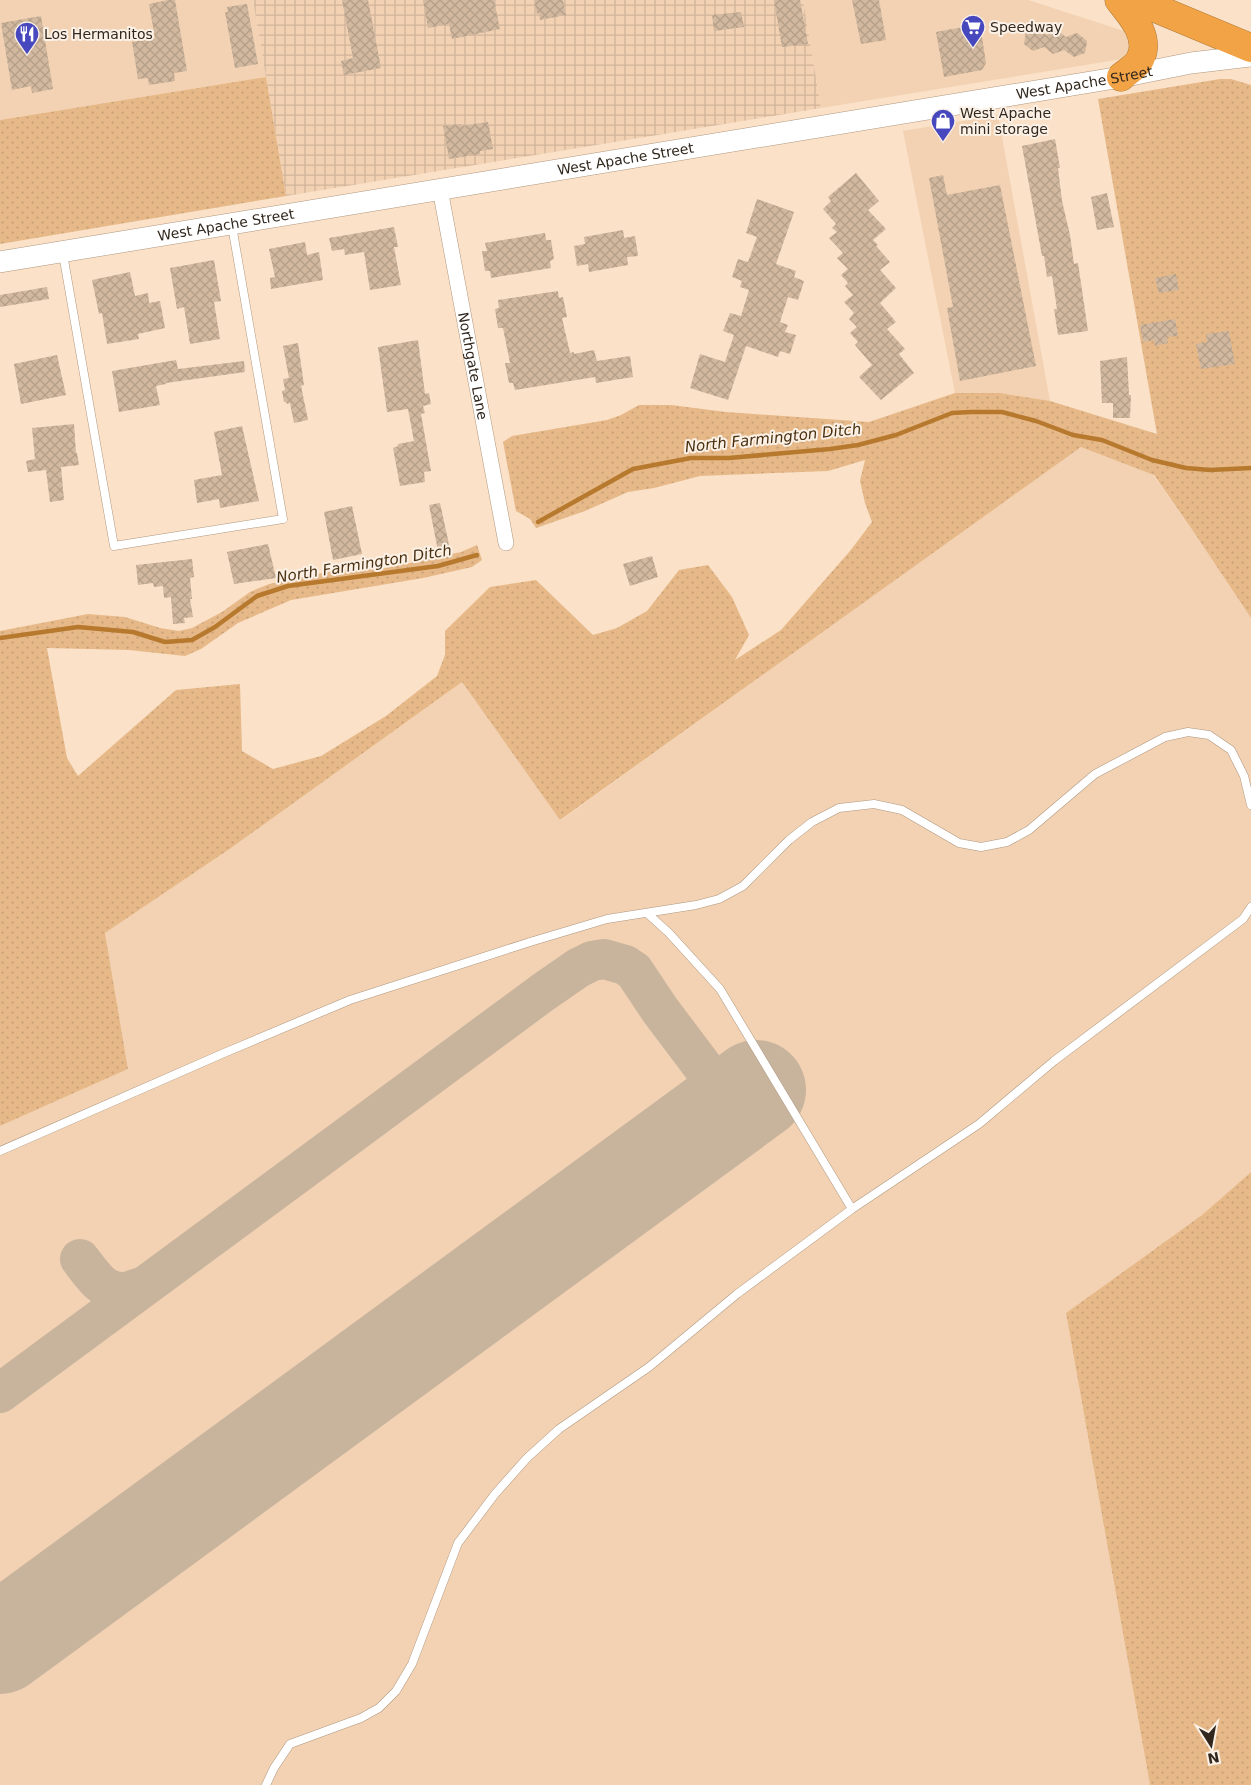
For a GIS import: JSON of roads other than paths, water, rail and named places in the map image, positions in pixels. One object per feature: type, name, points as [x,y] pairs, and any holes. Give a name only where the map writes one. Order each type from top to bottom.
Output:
[{"type":"highway","points":[[1119,0],[1135,20],[1140,31],[1143,49],[1139,61],[1121,77]]},
{"type":"highway","points":[[1136,0],[1251,48]]},
{"type":"main road","name":"West Apache Street","points":[[0,262],[1191,64],[1251,56]]},
{"type":"street","name":"Northgate Lane","points":[[440,189],[506,543]]},
{"type":"lane","points":[[63,251],[114,546],[284,519],[232,224]]},
{"type":"lane","points":[[0,1151],[350,1000],[608,919],[719,899],[743,886],[789,840],[812,822],[839,808],[874,804],[902,810],[959,843],[981,847],[1007,842],[1030,830],[1095,774],[1165,737],[1188,732],[1209,735],[1231,750],[1244,776],[1251,805]]},
{"type":"lane","points":[[265,1784],[290,1744],[361,1718],[379,1708],[396,1691],[412,1664],[458,1543],[495,1494],[527,1458],[558,1429],[649,1367],[737,1294],[852,1209],[978,1124],[1054,1061],[1243,919],[1251,907]]},
{"type":"lane","points":[[647,913],[669,933],[720,989],[852,1209]]},
{"type":"waterway","name":"North Farmington Ditch","points":[[538,522],[633,469],[691,458],[729,458],[858,445],[896,435],[952,413],[1002,412],[1036,421],[1073,435],[1102,440],[1152,460],[1186,468],[1210,470],[1251,468]]},
{"type":"waterway","name":"North Farmington Ditch","points":[[0,638],[78,627],[133,632],[165,642],[192,640],[215,627],[257,596],[288,586],[438,566],[477,555]]},
{"type":"place","name":"Speedway","points":[[973,48]]},
{"type":"place","name":"Los Hermanitos","points":[[27,55]]},
{"type":"place","name":"West Apache mini storage","points":[[943,142]]}]
